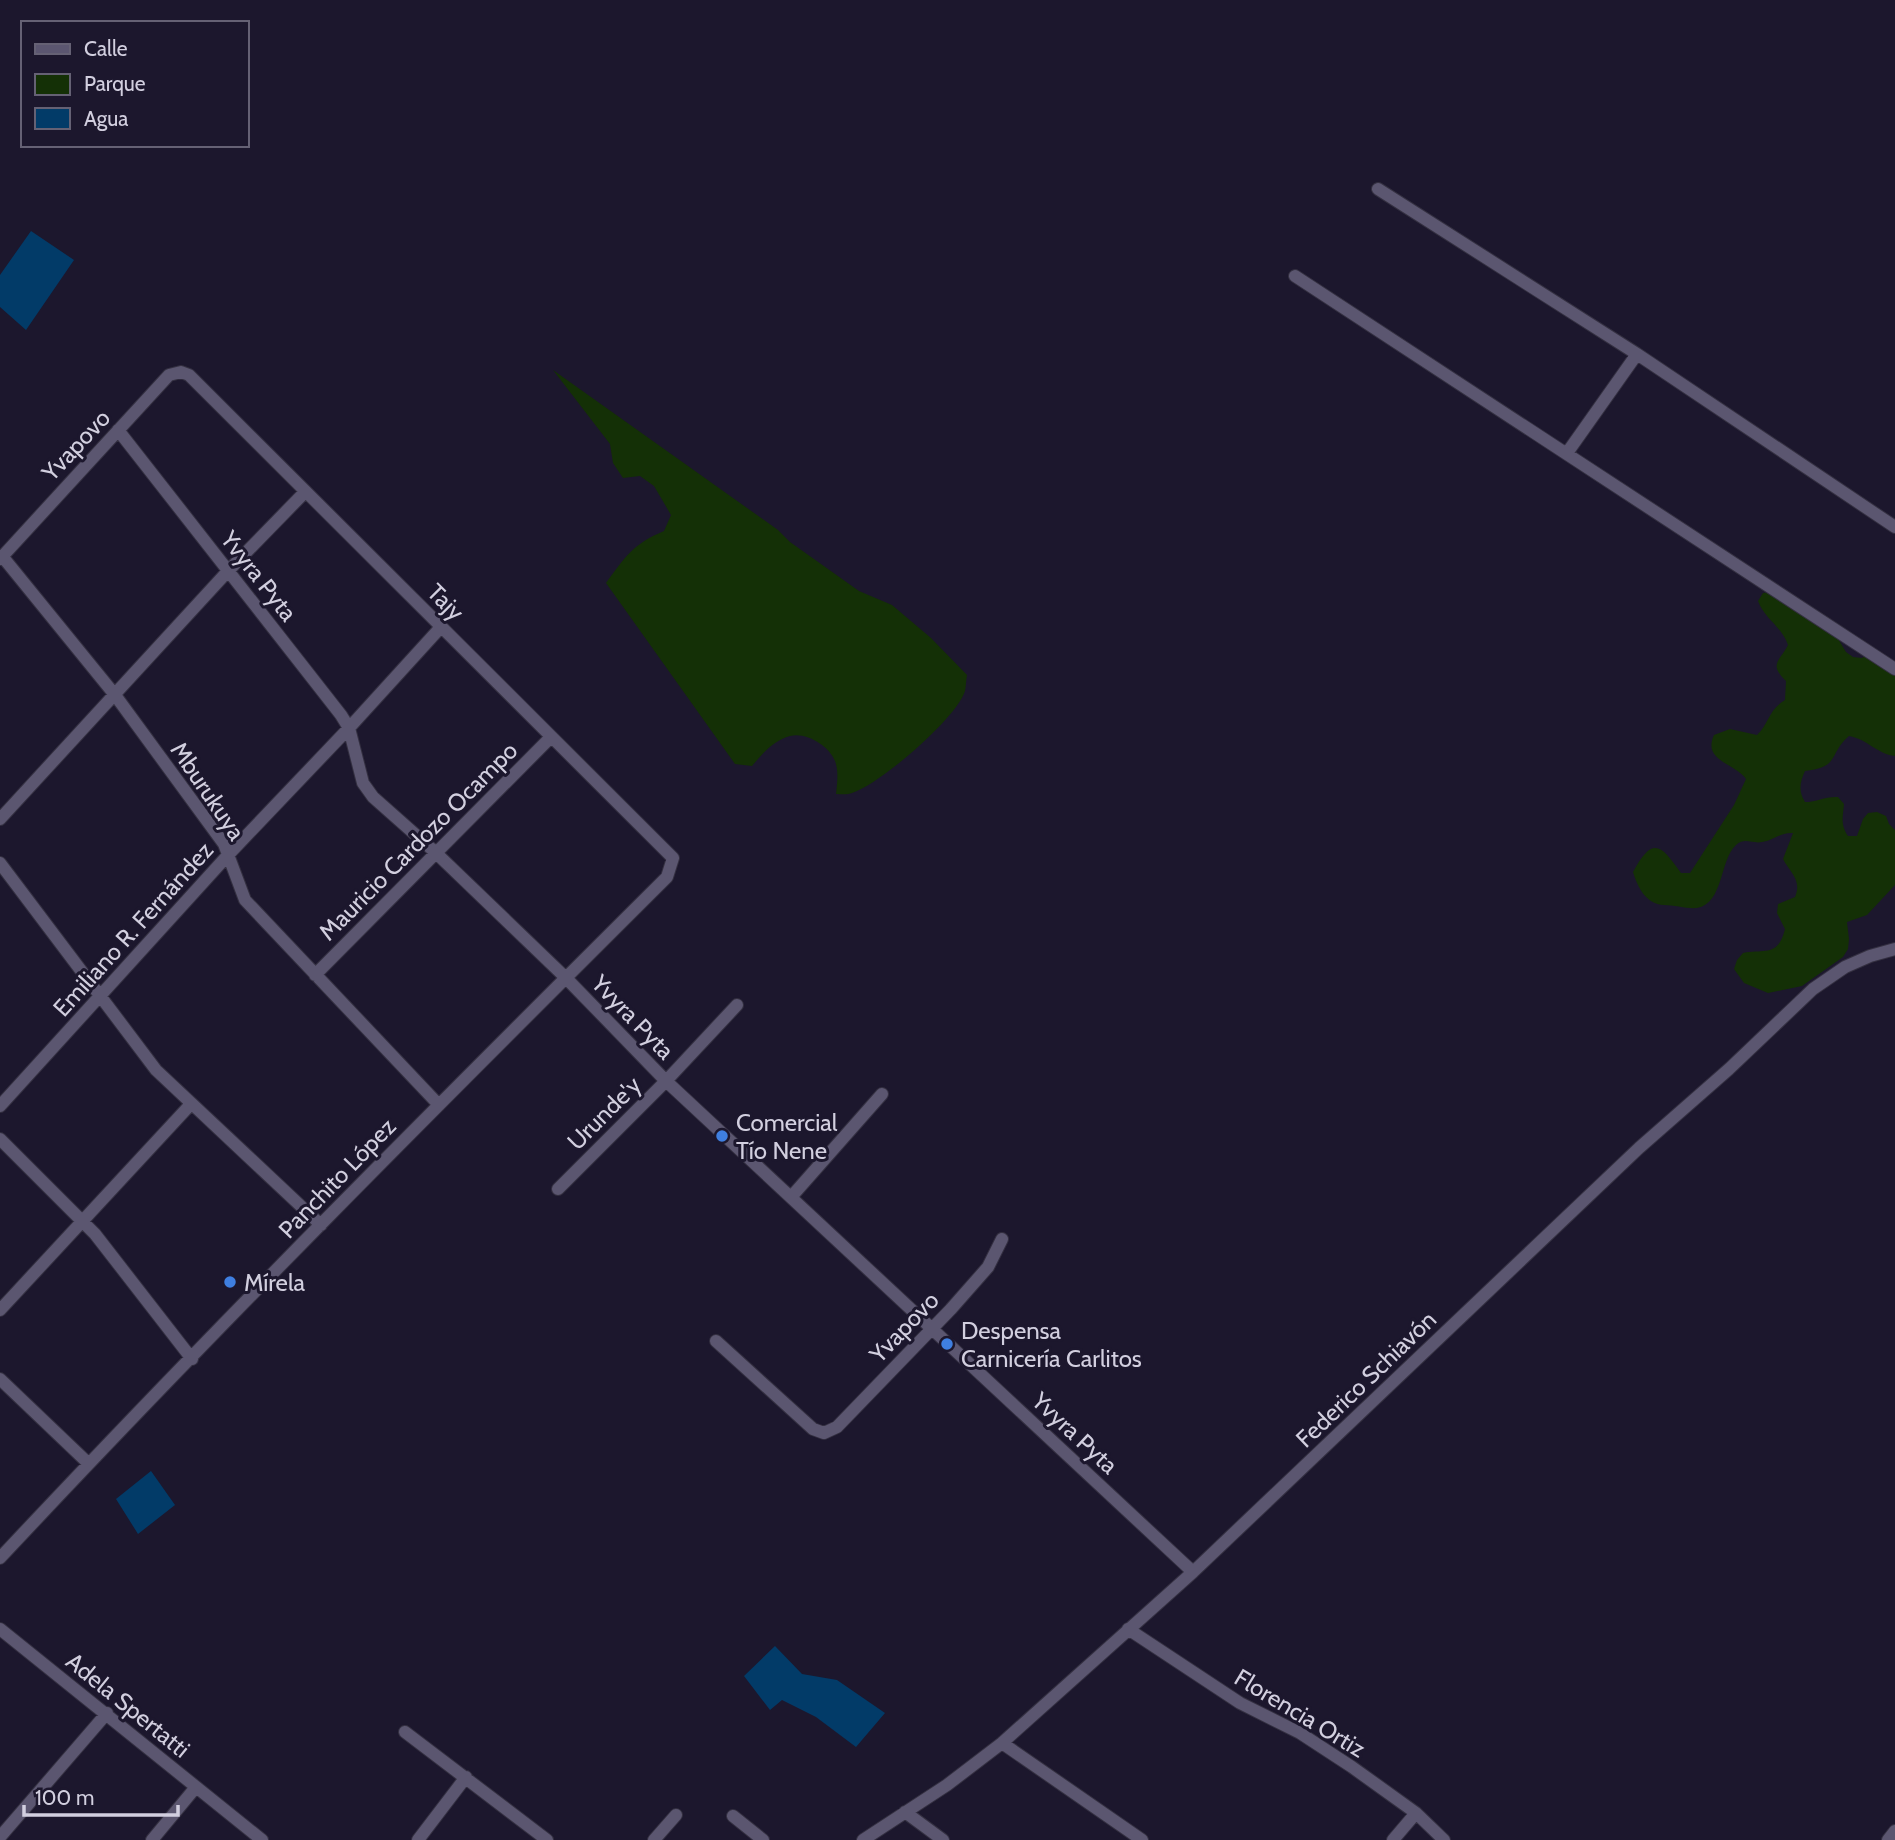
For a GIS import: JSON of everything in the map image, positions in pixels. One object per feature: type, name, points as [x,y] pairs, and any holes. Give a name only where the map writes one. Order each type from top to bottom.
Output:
[{"type":"street","points":[[1378,189],[1637,354],[1895,527]]},
{"type":"street","points":[[1295,276],[1895,669]]},
{"type":"street","points":[[1567,453],[1637,354]]},
{"type":"street","name":"Yvapovo","points":[[1,558],[169,375],[181,372],[189,375]]},
{"type":"street","name":"Tajy","points":[[189,375],[673,858]]},
{"type":"street","name":"Yvyra Pyta","points":[[118,430],[349,728],[363,783],[373,797],[435,852],[566,978],[666,1081],[1193,1572]]},
{"type":"street","points":[[0,819],[228,571],[305,492]]},
{"type":"street","name":"Mburukuya","points":[[1,558],[115,695],[224,844],[246,900],[439,1105]]},
{"type":"street","name":"Emiliano R. Fernández","points":[[0,1106],[228,855],[441,627]]},
{"type":"street","name":"Mauricio Cardozo Ocampo","points":[[315,975],[551,737]]},
{"type":"street","name":"Panchito López","points":[[0,1558],[88,1463],[321,1225],[667,877],[673,858]]},
{"type":"street","points":[[0,863],[156,1070],[321,1225]]},
{"type":"street","name":"Federico Schiavón","points":[[863,1840],[947,1785],[1002,1743],[1193,1572],[1639,1148],[1814,989],[1845,967],[1895,949]]},
{"type":"street","name":"Urunde'y","points":[[558,1189],[666,1081],[737,1005]]},
{"type":"street","points":[[792,1196],[882,1094]]},
{"type":"street","points":[[0,1310],[191,1104]]},
{"type":"street","points":[[0,1139],[84,1222],[191,1359]]},
{"type":"street","name":"Yvapovo","points":[[716,1342],[813,1429],[824,1433],[836,1427],[988,1267],[1002,1239]]},
{"type":"street","points":[[0,1379],[88,1463]]},
{"type":"street","name":"Adela Spertatti","points":[[0,1629],[262,1840]]},
{"type":"street","name":"Florencia Ortiz","points":[[1128,1629],[1240,1703],[1300,1733],[1352,1767],[1416,1813],[1444,1840]]},
{"type":"street","points":[[3,1829],[107,1713]]},
{"type":"street","points":[[405,1732],[547,1840]]},
{"type":"street","points":[[1002,1743],[1142,1840]]},
{"type":"street","points":[[418,1840],[466,1777]]},
{"type":"street","points":[[152,1840],[196,1787]]},
{"type":"street","points":[[905,1812],[943,1840]]},
{"type":"street","points":[[1393,1840],[1416,1813]]},
{"type":"street","points":[[654,1840],[676,1815]]},
{"type":"street","points":[[733,1816],[763,1840]]},
{"type":"street","points":[[1888,1840],[1895,1831]]},
{"type":"green space","points":[[553,370],[859,591],[892,605],[931,638],[967,675],[965,691],[959,703],[933,733],[898,764],[850,794],[836,794],[837,769],[832,755],[817,741],[803,736],[790,736],[779,741],[764,752],[752,766],[735,764],[606,583],[631,552],[664,531],[671,515],[654,486],[640,476],[623,478],[613,463],[610,444]]},
{"type":"green space","points":[[1776,591],[1828,622],[1846,652],[1853,657],[1862,658],[1870,653],[1895,674],[1895,756],[1849,736],[1829,763],[1805,771],[1800,786],[1805,802],[1838,797],[1844,804],[1843,824],[1848,836],[1857,836],[1868,813],[1877,812],[1886,816],[1895,830],[1895,885],[1867,915],[1847,922],[1848,949],[1843,957],[1802,986],[1768,993],[1744,983],[1734,969],[1743,953],[1770,950],[1779,944],[1782,938],[1785,929],[1777,913],[1778,904],[1795,897],[1797,891],[1795,877],[1783,859],[1793,833],[1766,841],[1742,841],[1736,845],[1717,890],[1706,905],[1697,908],[1652,902],[1640,889],[1633,872],[1646,852],[1657,848],[1668,856],[1681,873],[1690,873],[1734,805],[1746,779],[1716,756],[1711,744],[1714,735],[1730,729],[1757,735],[1775,708],[1785,700],[1786,681],[1778,670],[1777,663],[1788,645],[1758,601],[1763,593]]},
{"type":"water","points":[[31,231],[74,260],[26,330],[0,307],[0,275]]},
{"type":"water","points":[[151,1471],[175,1505],[138,1534],[116,1499]]},
{"type":"water","points":[[775,1646],[802,1674],[837,1680],[885,1713],[856,1747],[816,1717],[782,1700],[770,1710],[744,1676]]},
{"type":"place","name":"Comercial Tío Nene","points":[[722,1136]]},
{"type":"place","name":"Mírela","points":[[230,1282]]},
{"type":"place","name":"Despensa Carnicería Carlitos","points":[[947,1344]]}]
